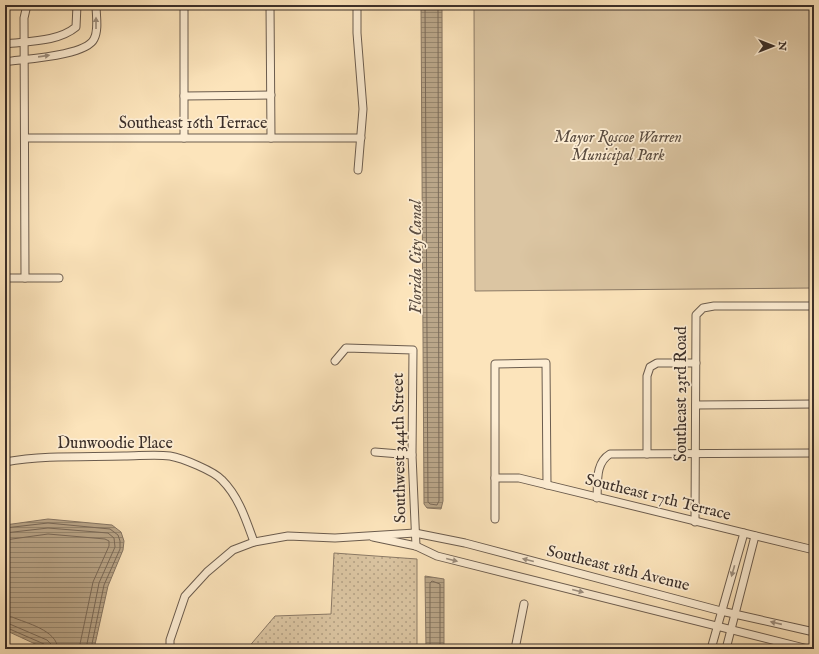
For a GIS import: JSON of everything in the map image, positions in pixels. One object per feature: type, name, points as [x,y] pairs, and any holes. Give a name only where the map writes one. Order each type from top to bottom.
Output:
[{"type":"street","points":[[25,278],[24,18],[27,5]]},
{"type":"street","points":[[5,44],[60,36],[76,27],[77,5]]},
{"type":"street","points":[[5,62],[76,51],[87,46],[94,40],[96,32],[96,5]]},
{"type":"street","points":[[184,5],[184,138]]},
{"type":"street","points":[[270,5],[271,138]]},
{"type":"street","points":[[357,5],[357,33],[363,109],[358,170]]},
{"type":"street","points":[[184,96],[271,95]]},
{"type":"street","name":"Southeast 16th Terrace","points":[[25,138],[361,138]]},
{"type":"street","points":[[5,278],[60,278]]},
{"type":"street","name":"Southeast 23rd Road","points":[[695,522],[696,315],[703,308],[714,306],[814,306]]},
{"type":"street","name":"Southwest 344th Street","points":[[335,361],[346,348],[413,350],[412,455],[416,546]]},
{"type":"street","points":[[647,454],[647,376],[650,367],[657,363],[696,362]]},
{"type":"street","points":[[495,519],[495,364],[546,363],[548,485]]},
{"type":"street","points":[[696,405],[814,404]]},
{"type":"street","points":[[375,452],[412,455]]},
{"type":"street","points":[[597,498],[600,465],[603,458],[610,454],[814,453]]},
{"type":"street","name":"Dunwoodie Place","points":[[5,462],[23,459],[85,456],[168,456],[184,459],[221,478],[234,493],[254,542]]},
{"type":"street","name":"Southeast 17th Terrace","points":[[495,478],[519,478],[814,550]]},
{"type":"street","points":[[711,649],[744,533]]},
{"type":"street","name":"Southeast 18th Avenue","points":[[367,536],[415,534],[465,543],[649,590],[721,611],[814,632]]},
{"type":"street","points":[[170,649],[170,640],[185,596],[207,572],[233,550],[254,542],[288,536],[335,538],[367,536]]},
{"type":"street","name":"Southeast 18th Avenue","points":[[367,536],[416,546],[437,556],[808,649]]},
{"type":"street","points":[[726,649],[755,536]]},
{"type":"street","points":[[515,649],[524,604]]},
{"type":"green space","name":"Mayor Roscoe Warren Municipal Park","points":[[474,5],[814,5],[814,288],[475,291]]},
{"type":"green space","points":[[334,553],[417,559],[417,649],[247,649],[275,616],[331,614]]},
{"type":"water","name":"Florida City Canal","points":[[421,5],[442,5],[443,501],[441,509],[427,508],[424,504]]},
{"type":"water","points":[[48,519],[112,525],[121,532],[124,541],[123,550],[108,586],[94,649],[46,649],[5,630],[5,525]]},
{"type":"water","points":[[425,576],[444,579],[444,649],[426,649]]}]
